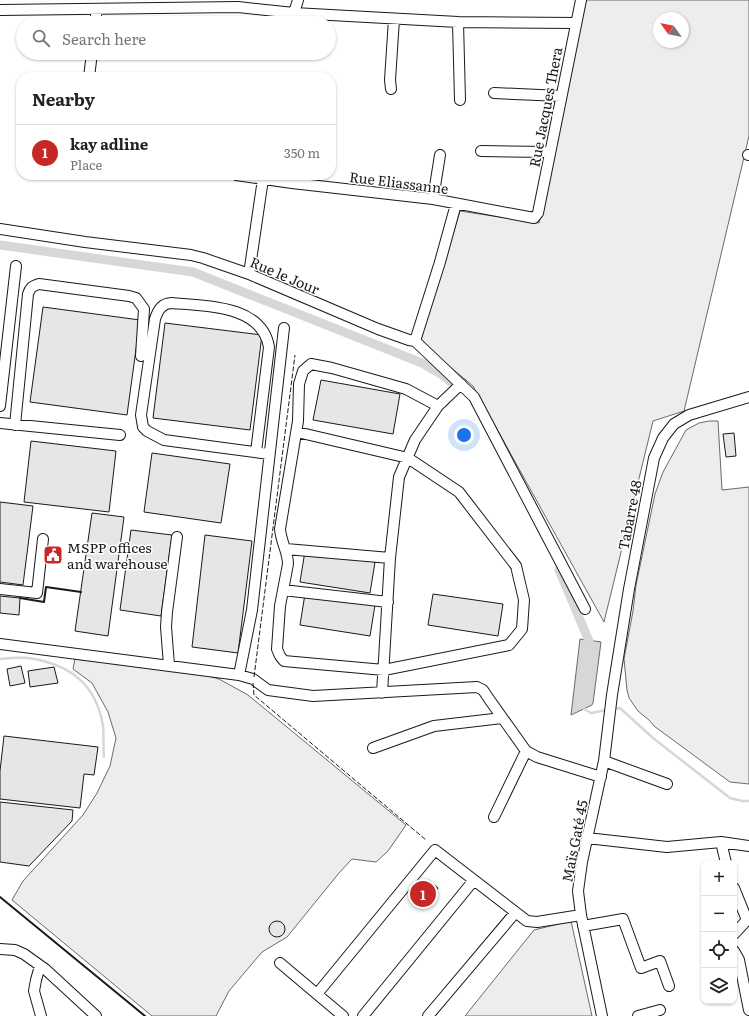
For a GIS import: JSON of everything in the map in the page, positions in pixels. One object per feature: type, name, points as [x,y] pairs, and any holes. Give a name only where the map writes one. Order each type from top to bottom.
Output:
[{"type":"street","points":[[294,12],[298,0]]},
{"type":"street","name":"Rue Jacques Thera","points":[[534,218],[538,213],[581,0]]},
{"type":"street","points":[[0,10],[54,5],[97,9],[238,7],[394,19],[458,22],[576,23]]},
{"type":"street","points":[[96,16],[97,9]]},
{"type":"street","points":[[391,89],[390,80],[394,19]]},
{"type":"street","points":[[458,22],[460,100]]},
{"type":"street","points":[[90,72],[91,60]]},
{"type":"street","points":[[494,92],[561,96]]},
{"type":"street","points":[[481,151],[550,152]]},
{"type":"street","points":[[433,199],[440,155]]},
{"type":"street","points":[[249,274],[263,180]]},
{"type":"street","name":"Rue Eliassanne","points":[[300,180],[433,199],[534,218]]},
{"type":"street","points":[[456,204],[440,262],[415,341],[474,397],[586,609]]},
{"type":"street","name":"Rue le Jour","points":[[0,229],[85,242],[191,255],[203,258],[249,274],[378,329],[415,341]]},
{"type":"street","points":[[0,406],[16,266]]},
{"type":"street","points":[[15,424],[28,294],[33,286],[39,284],[136,298],[144,308],[141,356]]},
{"type":"street","points":[[256,452],[270,347],[268,337],[253,321],[229,309],[172,303],[164,304],[157,313],[155,319],[141,415],[144,427],[164,440],[269,454]]},
{"type":"street","points":[[239,675],[252,610],[284,328]]},
{"type":"street","points":[[297,432],[408,458],[459,492],[516,566],[524,600],[522,630],[509,645],[384,670],[284,661],[277,648],[283,590],[288,564],[288,557],[281,538],[280,529],[297,432],[299,384],[303,371],[311,364],[332,368],[406,389],[438,406]]},
{"type":"street","points":[[382,693],[390,558],[400,477],[415,440],[438,406],[461,384]]},
{"type":"street","name":"Tabarre 48","points":[[612,695],[629,589],[654,458],[663,438],[674,424],[689,415],[749,397]]},
{"type":"street","points":[[0,423],[120,435]]},
{"type":"street","points":[[168,665],[167,619],[177,537]]},
{"type":"street","points":[[0,588],[37,593],[43,539]]},
{"type":"street","points":[[286,549],[390,558]]},
{"type":"street","points":[[283,590],[388,602]]},
{"type":"street","points":[[0,644],[239,675],[253,679],[268,690],[313,696],[477,687],[482,690],[526,751],[537,757],[600,777]]},
{"type":"street","name":"Maïs Gaté 45","points":[[602,1016],[580,915],[578,891],[582,862],[604,762],[612,695]]},
{"type":"street","points":[[373,748],[434,726],[502,718]]},
{"type":"street","points":[[494,817],[526,751]]},
{"type":"street","points":[[604,762],[667,784]]},
{"type":"street","points":[[587,838],[667,846],[721,842],[749,846]]},
{"type":"street","points":[[721,842],[725,860]]},
{"type":"street","points":[[317,994],[435,850],[527,921],[537,922],[580,915]]},
{"type":"street","points":[[363,1016],[474,880]]},
{"type":"street","points":[[736,932],[747,920],[737,895]]},
{"type":"street","points":[[428,1016],[515,913]]},
{"type":"street","points":[[583,926],[623,919],[641,968],[660,961],[669,986]]},
{"type":"street","points":[[0,949],[15,950],[24,954],[40,966],[96,1016]]},
{"type":"street","points":[[737,956],[749,1010]]},
{"type":"street","points":[[280,963],[343,1016]]},
{"type":"street","points":[[40,966],[34,991],[41,1016]]},
{"type":"street","points":[[638,1016],[660,1010]]},
{"type":"shaded area","points":[[584,0],[749,0],[749,136],[684,411],[653,421],[604,622],[473,386],[420,342],[460,211],[539,223]]},
{"type":"shaded area","points":[[718,421],[722,490],[749,487],[749,784],[730,782],[654,726],[638,711],[629,698],[627,690],[624,659],[633,611],[636,585],[655,494],[663,472],[686,430],[699,423]]},
{"type":"shaded area","points":[[580,639],[601,642],[593,703],[592,705],[571,715]]},
{"type":"shaded area","points":[[75,659],[198,673],[219,679],[248,695],[406,825],[388,851],[376,862],[352,859],[287,937],[262,952],[229,991],[216,1016],[152,1016],[12,900],[23,881],[83,815],[97,793],[110,766],[116,738],[108,712],[92,683],[73,669]]},
{"type":"shaded area","points":[[571,921],[592,1016],[465,1016],[534,930]]},
{"type":"building","points":[[43,307],[140,320],[127,415],[30,402]]},
{"type":"building","points":[[165,323],[262,335],[250,430],[153,418]]},
{"type":"building","points":[[321,380],[400,394],[393,434],[313,420]]},
{"type":"building","points":[[734,433],[736,456],[726,457],[723,434]]},
{"type":"building","points":[[31,441],[116,451],[109,512],[24,502]]},
{"type":"building","points":[[152,453],[230,464],[221,523],[144,512]]},
{"type":"building","points":[[0,502],[33,506],[23,585],[0,582]]},
{"type":"building","points":[[92,513],[124,517],[108,636],[75,631]]},
{"type":"building","points":[[131,530],[172,535],[161,616],[120,610]]},
{"type":"building","points":[[205,535],[252,541],[238,653],[192,647]]},
{"type":"building","points":[[305,551],[375,562],[370,593],[300,582]]},
{"type":"building","points":[[305,594],[375,605],[370,636],[300,625]]},
{"type":"building","points":[[433,594],[503,604],[498,636],[428,625]]},
{"type":"building","points":[[0,596],[20,598],[19,615],[0,613]]},
{"type":"building","points":[[21,666],[25,683],[10,686],[7,669]]},
{"type":"building","points":[[54,667],[58,683],[30,687],[28,671]]},
{"type":"building","points":[[4,736],[98,747],[94,775],[84,774],[80,808],[0,799],[0,771]]},
{"type":"building","points":[[0,802],[73,810],[72,821],[29,866],[0,862]]},
{"type":"building","points":[[423,880],[426,882],[428,880],[438,888],[423,907],[411,898],[414,895],[411,893],[417,885],[422,889],[423,887],[420,884]]},
{"type":"building","points":[[277,921],[283,923],[285,929],[283,935],[277,937],[271,935],[269,929],[271,923]]},
{"type":"waterway","points":[[0,245],[193,272],[422,363],[441,374],[457,387]]},
{"type":"waterway","points":[[559,570],[589,641]]},
{"type":"waterway","points":[[0,659],[28,658],[43,661],[56,665],[78,678],[87,687],[94,698],[99,711],[103,726],[104,757]]},
{"type":"waterway","points":[[614,709],[620,708],[653,738],[730,798],[749,801]]},
{"type":"waterway","points":[[584,709],[591,713],[607,710]]},
{"type":"fence","points":[[254,677],[295,355]]},
{"type":"fence","points":[[253,683],[254,695],[426,840]]},
{"type":"wall","points":[[20,598],[44,602],[46,587],[81,592]]},
{"type":"wall","points":[[0,897],[145,1016]]},
{"type":"place","name":"MSPP offices and warehouse","points":[[53,555]]},
{"type":"place","name":"kay adline","points":[[423,894]]}]
